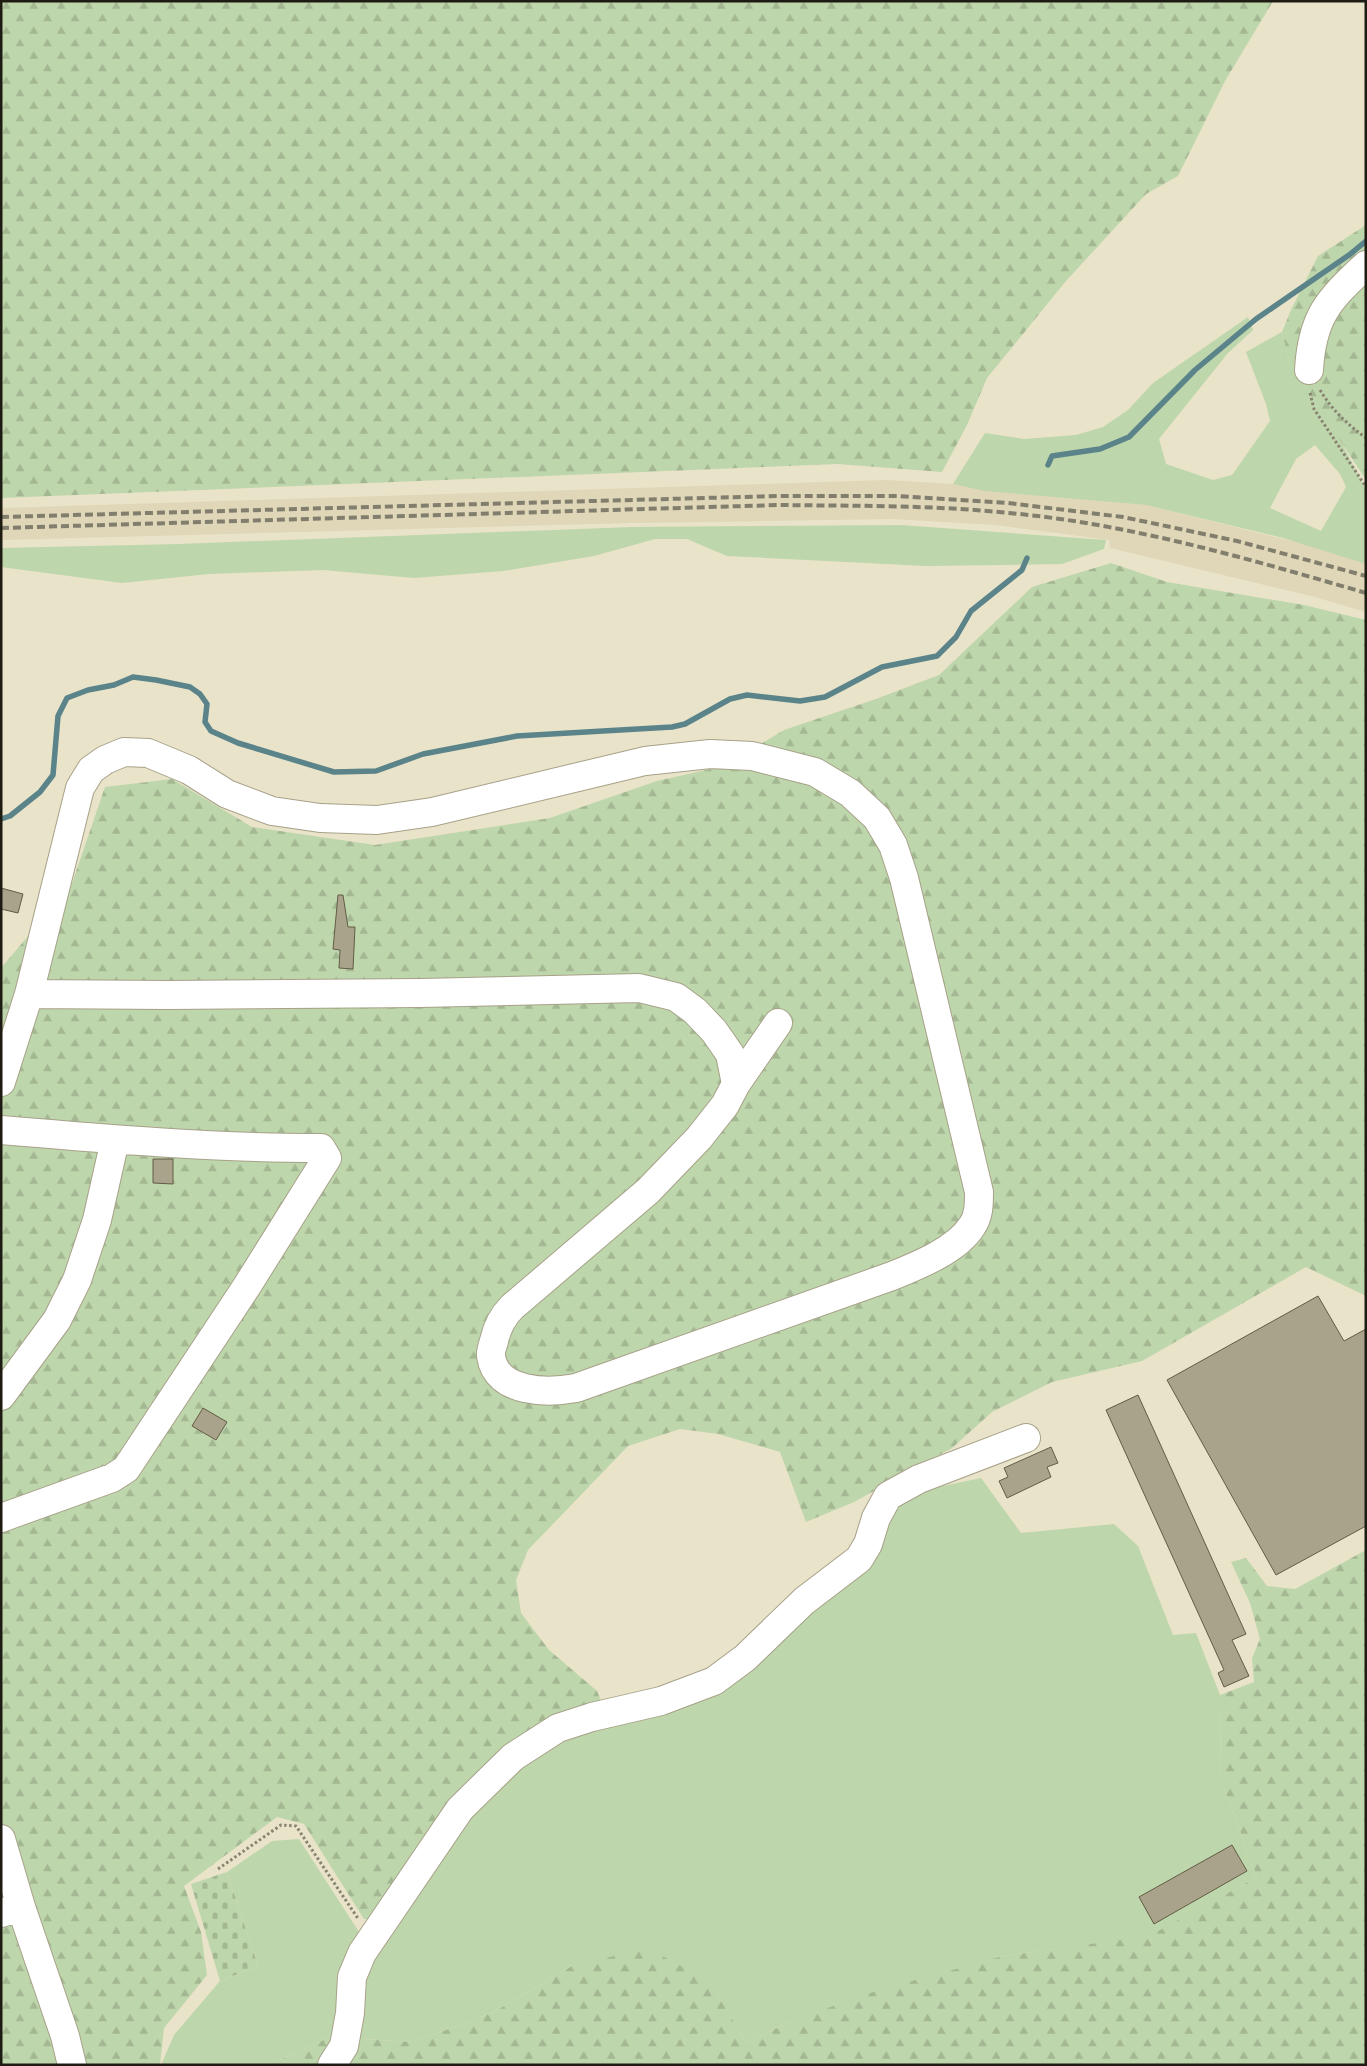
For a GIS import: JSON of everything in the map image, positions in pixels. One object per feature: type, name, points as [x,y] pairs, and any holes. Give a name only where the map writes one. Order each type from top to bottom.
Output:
[{"type":"lane","points":[[1310,370],[1311,346],[1323,311],[1348,281],[1366,265]]},
{"type":"lane","points":[[1,1082],[29,994],[80,788],[91,770],[106,760],[124,752],[148,754],[166,759],[189,770],[226,794],[272,811],[320,818],[377,820],[432,812],[645,761],[710,754],[752,756],[815,772],[850,793],[877,818],[893,845],[904,878],[979,1192],[979,1210],[972,1227],[953,1246],[917,1266],[892,1276],[576,1388],[544,1392],[508,1382],[496,1369],[490,1356],[500,1323],[512,1307],[648,1190],[700,1138],[725,1105],[736,1084],[778,1023]]},
{"type":"lane","points":[[29,994],[392,993],[639,988],[676,997],[695,1011],[714,1031],[730,1054],[736,1084]]},
{"type":"lane","points":[[1,1130],[115,1140],[246,1148],[321,1148],[326,1158],[247,1286],[126,1469],[112,1478],[1,1518]]},
{"type":"lane","points":[[1,1396],[58,1320],[77,1280],[97,1220],[115,1140]]},
{"type":"lane","points":[[332,2065],[344,2046],[350,2013],[352,1977],[362,1953],[460,1809],[513,1757],[558,1728],[592,1717],[661,1701],[714,1681],[745,1658],[804,1601],[859,1559],[868,1544],[876,1518],[888,1496],[919,1479],[1026,1438]]},
{"type":"lane","points":[[1,1839],[11,1910],[65,2036],[72,2065]]},
{"type":"path","points":[[1310,370],[1328,404],[1348,424],[1366,438]]},
{"type":"path","points":[[1310,370],[1308,388],[1314,409],[1366,487]]},
{"type":"path","points":[[218,1869],[280,1825],[296,1826],[372,1939]]},
{"type":"shaded area","points":[[887,480],[953,484],[987,490],[1146,505],[1316,547],[1366,564],[1366,612],[1311,596],[1110,548],[1109,540],[995,525],[893,519],[632,523],[1,540],[1,508]]},
{"type":"green space","points":[[1,1],[1273,1],[1225,81],[1178,176],[1146,194],[1066,281],[987,378],[967,425],[942,472],[838,464],[1,498]]},
{"type":"green space","points":[[1366,225],[1366,480],[1290,364],[1282,332],[1318,256]]},
{"type":"green space","points":[[1248,317],[1253,330],[1228,353],[1159,439],[1166,464],[1213,480],[1232,475],[1270,421],[1266,404],[1246,352],[1282,332],[1290,364],[1336,432],[1366,490],[1366,564],[1283,538],[1146,505],[985,491],[953,484],[985,433],[1024,439],[1076,435],[1103,427],[1128,410],[1153,383]],"holes":[[[1315,445],[1340,474],[1346,487],[1321,531],[1270,508],[1296,459]]]},
{"type":"green space","points":[[901,525],[1106,540],[1104,549],[1062,564],[926,566],[727,556],[687,539],[655,539],[594,556],[503,571],[414,578],[323,570],[209,574],[122,583],[1,567],[1,548],[179,544],[632,527]]},
{"type":"green space","points":[[1111,563],[1167,582],[1304,605],[1366,620],[1366,1296],[1306,1267],[1142,1361],[1052,1382],[992,1412],[952,1448],[854,1502],[806,1522],[780,1452],[718,1434],[680,1429],[628,1446],[528,1550],[516,1580],[521,1613],[549,1650],[597,1691],[604,1708],[557,1723],[376,1919],[364,1919],[304,1824],[277,1817],[184,1886],[201,1932],[207,1975],[164,2028],[160,2065],[1,2065],[1,968],[34,929],[68,895],[105,787],[172,779],[252,827],[375,845],[550,818],[657,781],[724,766],[784,730],[876,699],[939,675],[1032,587]]},
{"type":"green space","points":[[981,1478],[1021,1533],[1114,1524],[1138,1546],[1173,1635],[1196,1633],[1220,1695],[1221,1780],[1257,1877],[1149,1937],[1003,1956],[805,2016],[745,2042],[712,1983],[572,1966],[494,2012],[414,2042],[330,2037],[269,2065],[161,2065],[174,2035],[220,1981],[258,1966],[227,1872],[272,1841],[299,1839],[370,1949],[471,1813],[523,1761],[569,1733],[704,1693],[898,1502],[929,1489]]},
{"type":"green space","points":[[1366,1550],[1366,2065],[269,2065],[330,2037],[414,2042],[494,2012],[572,1966],[648,1948],[712,1983],[745,2042],[805,2016],[876,1991],[1003,1956],[1149,1936],[1257,1877],[1221,1780],[1220,1695],[1254,1682],[1252,1658],[1260,1639],[1250,1603],[1231,1562],[1246,1558],[1267,1586],[1295,1589]]},
{"type":"green space","points":[[227,1872],[258,1966],[220,1981],[191,1884]]},
{"type":"building","points":[[1,888],[23,894],[18,913],[1,909]]},
{"type":"building","points":[[338,895],[343,895],[348,927],[355,927],[353,969],[339,968],[340,950],[333,949]]},
{"type":"building","points":[[153,1159],[173,1159],[173,1184],[153,1183]]},
{"type":"building","points":[[1318,1296],[1344,1341],[1366,1329],[1366,1526],[1276,1575],[1167,1380]]},
{"type":"building","points":[[1138,1395],[1246,1634],[1232,1640],[1249,1676],[1224,1687],[1218,1673],[1224,1670],[1106,1410]]},
{"type":"building","points":[[203,1408],[227,1422],[216,1440],[192,1426]]},
{"type":"building","points":[[1051,1447],[1058,1463],[1047,1467],[1051,1477],[1007,1498],[999,1481],[1008,1477],[1004,1468]]},
{"type":"building","points":[[1232,1845],[1247,1871],[1154,1924],[1139,1897]]},
{"type":"waterway","points":[[1048,465],[1052,456],[1100,449],[1129,437],[1195,370],[1256,319],[1349,255],[1366,241]]},
{"type":"waterway","points":[[1,819],[10,816],[40,792],[53,775],[58,716],[67,698],[88,690],[114,685],[133,677],[190,687],[200,694],[207,704],[205,722],[211,731],[238,743],[334,772],[376,771],[423,754],[517,736],[672,727],[685,724],[730,699],[747,695],[800,701],[825,697],[882,667],[937,656],[956,637],[971,611],[1022,570],[1027,558]]},
{"type":"railway","points":[[1,517],[778,496],[897,496],[1008,503],[1123,517],[1237,541],[1366,576]]},
{"type":"railway","points":[[1,528],[779,505],[894,506],[1009,513],[1100,525],[1189,544],[1366,593]]}]
